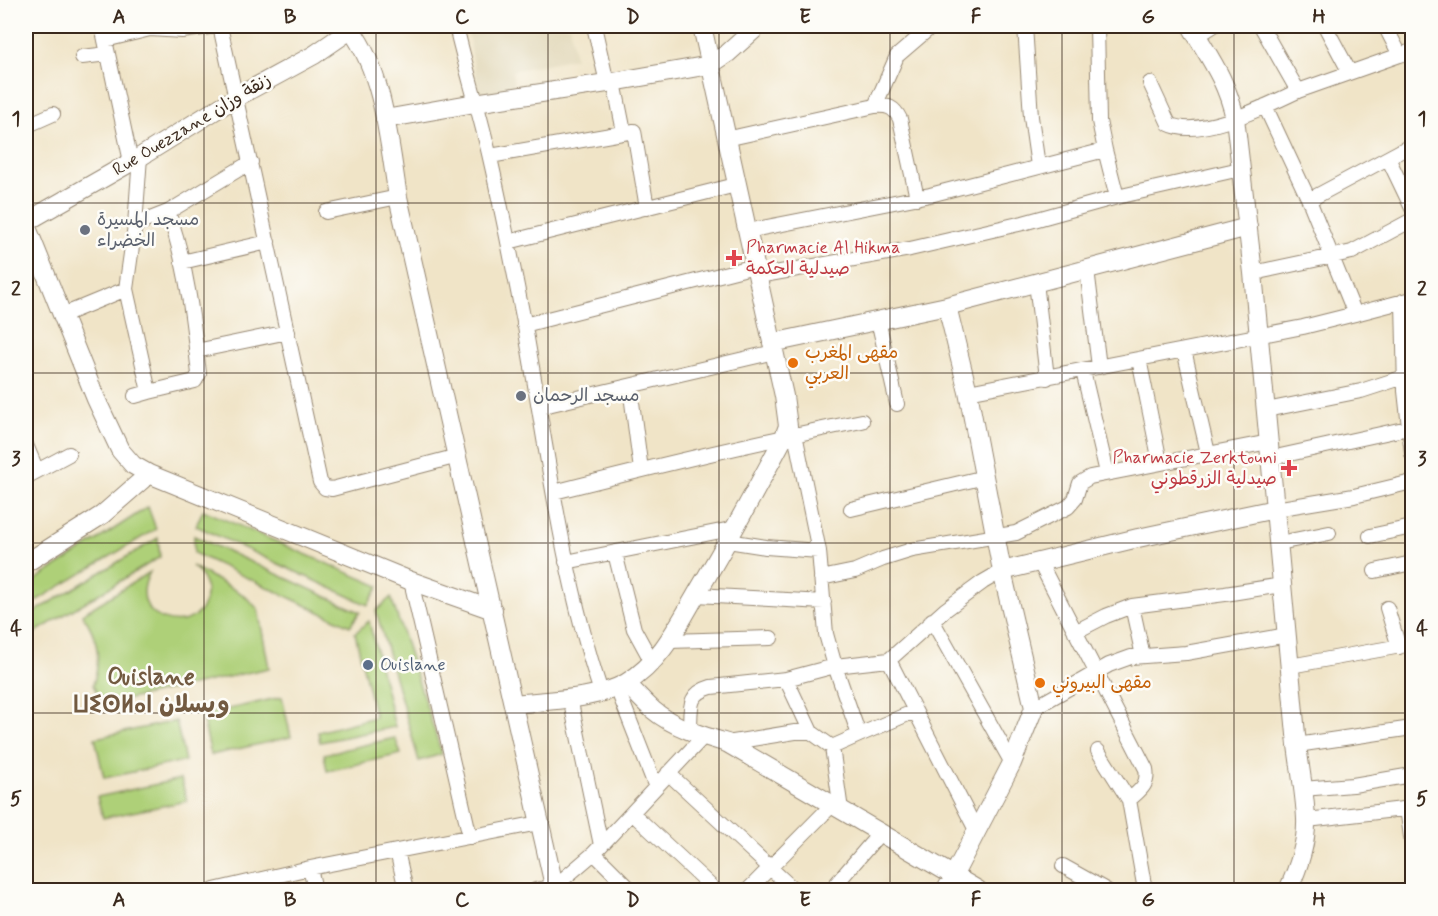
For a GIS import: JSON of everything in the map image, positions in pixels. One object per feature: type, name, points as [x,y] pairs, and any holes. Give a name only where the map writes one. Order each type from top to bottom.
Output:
[{"type":"street","points":[[168,212],[182,262],[198,378],[195,381],[142,394],[126,289],[135,225],[136,159],[103,32],[168,28],[182,31],[216,26]]},
{"type":"street","points":[[220,26],[320,482],[325,488],[332,489],[458,456]]},
{"type":"street","points":[[456,26],[490,156],[524,325],[566,562],[590,658],[615,688],[655,785]]},
{"type":"street","points":[[594,26],[624,132]]},
{"type":"street","points":[[702,26],[773,347],[790,435],[819,551],[826,634],[834,666],[859,735]]},
{"type":"street","points":[[384,119],[710,65],[728,53],[758,26]]},
{"type":"street","points":[[875,105],[897,56],[933,26]]},
{"type":"street","points":[[1027,26],[1031,117],[1038,166]]},
{"type":"street","points":[[1097,26],[1099,121],[1117,197]]},
{"type":"street","points":[[1213,26],[1194,31],[1226,85],[1235,118],[1254,273],[1297,745],[1307,820],[1304,846],[1288,891]]},
{"type":"street","points":[[1261,26],[1298,91]]},
{"type":"street","points":[[1325,26],[1349,72]]},
{"type":"street","points":[[1150,83],[1169,124],[1175,127],[1191,128],[1235,118],[1298,91],[1406,53],[1385,26]]},
{"type":"street","points":[[352,27],[364,47],[375,79],[398,197],[514,704],[539,823],[548,890]]},
{"type":"street","name":"Rue Ouezzane زنقة وزان","points":[[26,223],[235,98],[314,55],[352,27]]},
{"type":"street","points":[[82,57],[108,54]]},
{"type":"street","points":[[726,139],[875,105],[890,107],[895,110],[900,119],[917,198]]},
{"type":"street","points":[[1265,106],[1309,201],[1355,314]]},
{"type":"street","points":[[26,126],[53,114]]},
{"type":"street","points":[[490,156],[631,130],[635,132],[647,208]]},
{"type":"street","points":[[1309,201],[1413,145]]},
{"type":"street","points":[[747,231],[917,198],[1105,150]]},
{"type":"street","points":[[1388,158],[1413,208]]},
{"type":"street","points":[[135,225],[168,212],[251,162]]},
{"type":"street","points":[[524,325],[756,271],[910,249],[1240,168]]},
{"type":"street","points":[[508,242],[736,185]]},
{"type":"street","points":[[326,212],[398,197]]},
{"type":"street","points":[[1254,273],[1352,252],[1375,242],[1413,220]]},
{"type":"street","points":[[26,223],[96,399],[120,450],[133,465],[149,474],[411,581],[493,610]]},
{"type":"street","points":[[539,407],[630,387],[773,347],[879,320],[947,306],[1248,227]]},
{"type":"street","points":[[182,262],[268,243]]},
{"type":"street","points":[[1087,269],[1099,367]]},
{"type":"street","points":[[1036,282],[1047,378]]},
{"type":"street","points":[[63,315],[126,289]]},
{"type":"street","points":[[968,392],[1260,336],[1408,300],[1408,349],[1404,377],[1409,404],[1408,428],[1413,454]]},
{"type":"street","points":[[947,306],[968,392],[1002,571],[1034,708],[1012,764],[950,884]]},
{"type":"street","points":[[879,320],[897,404]]},
{"type":"street","points":[[196,351],[288,332]]},
{"type":"street","points":[[1184,350],[1208,453]]},
{"type":"street","points":[[1139,359],[1160,462]]},
{"type":"street","points":[[1083,371],[1107,473]]},
{"type":"street","points":[[1266,410],[1361,391],[1404,377]]},
{"type":"street","points":[[630,387],[642,470]]},
{"type":"street","points":[[555,492],[790,435],[862,421]]},
{"type":"street","points":[[821,578],[855,572],[883,559],[912,550],[1016,533],[1068,507],[1075,499],[1083,480],[1107,473],[1208,453],[1270,450],[1408,428]]},
{"type":"street","points":[[514,704],[570,698],[615,688],[644,670],[669,641],[790,435]]},
{"type":"street","points":[[26,446],[31,474],[69,454]]},
{"type":"street","points":[[26,563],[102,515],[149,474]]},
{"type":"street","points":[[851,509],[985,477]]},
{"type":"street","points":[[548,890],[597,849],[668,773],[697,733],[691,704],[695,694],[700,690],[786,679],[834,666],[889,660],[932,620],[983,582],[1002,571],[1275,509],[1354,496],[1413,482]]},
{"type":"street","points":[[1370,536],[1413,527]]},
{"type":"street","points":[[1279,543],[1329,533]]},
{"type":"street","points":[[566,562],[732,535],[766,547],[819,551]]},
{"type":"street","points":[[615,553],[634,629],[652,662]]},
{"type":"street","points":[[1039,561],[1146,769],[1148,778],[1144,786],[1129,800]]},
{"type":"street","points":[[1375,571],[1413,563]]},
{"type":"street","points":[[411,581],[470,837]]},
{"type":"street","points":[[1075,632],[1132,606],[1282,585]]},
{"type":"street","points":[[696,595],[824,602]]},
{"type":"street","points":[[1132,606],[1143,656]]},
{"type":"street","points":[[1290,666],[1406,646],[1387,608]]},
{"type":"street","points":[[932,620],[1012,764]]},
{"type":"street","points":[[1034,708],[1120,660],[1186,653],[1287,635]]},
{"type":"street","points":[[669,641],[771,638]]},
{"type":"street","points":[[889,660],[977,832]]},
{"type":"street","points":[[786,679],[811,732],[832,747],[837,807]]},
{"type":"street","points":[[615,688],[697,733],[727,743],[837,807],[880,833],[950,884],[978,891]]},
{"type":"street","points":[[570,698],[597,849],[630,891]]},
{"type":"street","points":[[832,747],[915,711]]},
{"type":"street","points":[[1297,745],[1413,728]]},
{"type":"street","points":[[727,743],[795,732],[811,732]]},
{"type":"street","points":[[1098,751],[1129,800],[1145,891]]},
{"type":"street","points":[[668,773],[794,891]]},
{"type":"street","points":[[1302,789],[1353,785],[1413,775]]},
{"type":"street","points":[[748,891],[837,807]]},
{"type":"street","points":[[1307,820],[1410,808],[1413,844]]},
{"type":"street","points":[[632,813],[675,856],[715,891]]},
{"type":"street","points":[[219,890],[310,868],[539,823]]},
{"type":"street","points":[[834,889],[880,833]]},
{"type":"street","points":[[397,851],[406,891]]},
{"type":"street","points":[[1063,866],[1106,891]]},
{"type":"street","points":[[310,868],[315,891]]},
{"type":"shaded area","points":[[486,26],[570,26],[575,58],[512,71],[515,90],[479,95],[468,31],[486,28]]},
{"type":"green space","points":[[148,507],[156,529],[26,607],[26,586]]},
{"type":"green space","points":[[203,510],[379,586],[368,605],[196,526]]},
{"type":"green space","points":[[194,536],[360,612],[350,626],[194,553]]},
{"type":"green space","points":[[158,538],[160,557],[26,638],[26,617]]},
{"type":"green space","points":[[192,566],[244,595],[258,609],[269,668],[103,705],[93,685],[98,657],[97,648],[92,631],[82,614],[150,572],[144,590],[147,605],[156,615],[168,620],[182,621],[194,616],[203,606],[206,590],[202,576]]},
{"type":"green space","points":[[391,597],[442,754],[419,761],[376,611]]},
{"type":"green space","points":[[369,621],[395,727],[320,742],[318,732],[375,717],[355,633]]},
{"type":"green space","points":[[282,697],[291,737],[211,755],[202,715]]},
{"type":"green space","points":[[176,721],[185,761],[104,778],[95,738]]},
{"type":"green space","points":[[395,738],[401,754],[327,771],[324,754]]},
{"type":"green space","points":[[181,779],[187,801],[103,818],[97,797]]},
{"type":"place","name":"مسجد المسيرة الخضراء","points":[[85,230]]},
{"type":"place","name":"Pharmacie Al Hikma صيدلية الحكمة","points":[[734,258]]},
{"type":"place","name":"مقهى المغرب العربي","points":[[793,363]]},
{"type":"place","name":"مسجد الرحمان","points":[[521,396]]},
{"type":"place","name":"Pharmacie Zerktouni صيدلية الزرقطوني","points":[[1289,468]]},
{"type":"place","name":"Ouislane","points":[[368,665]]},
{"type":"place","name":"مقهى البيروني","points":[[1040,683]]},
{"type":"district","name":"Ouislane ⵡⵉⵙⵍⴰⵏ ويسلان","points":[[151,691]]}]
